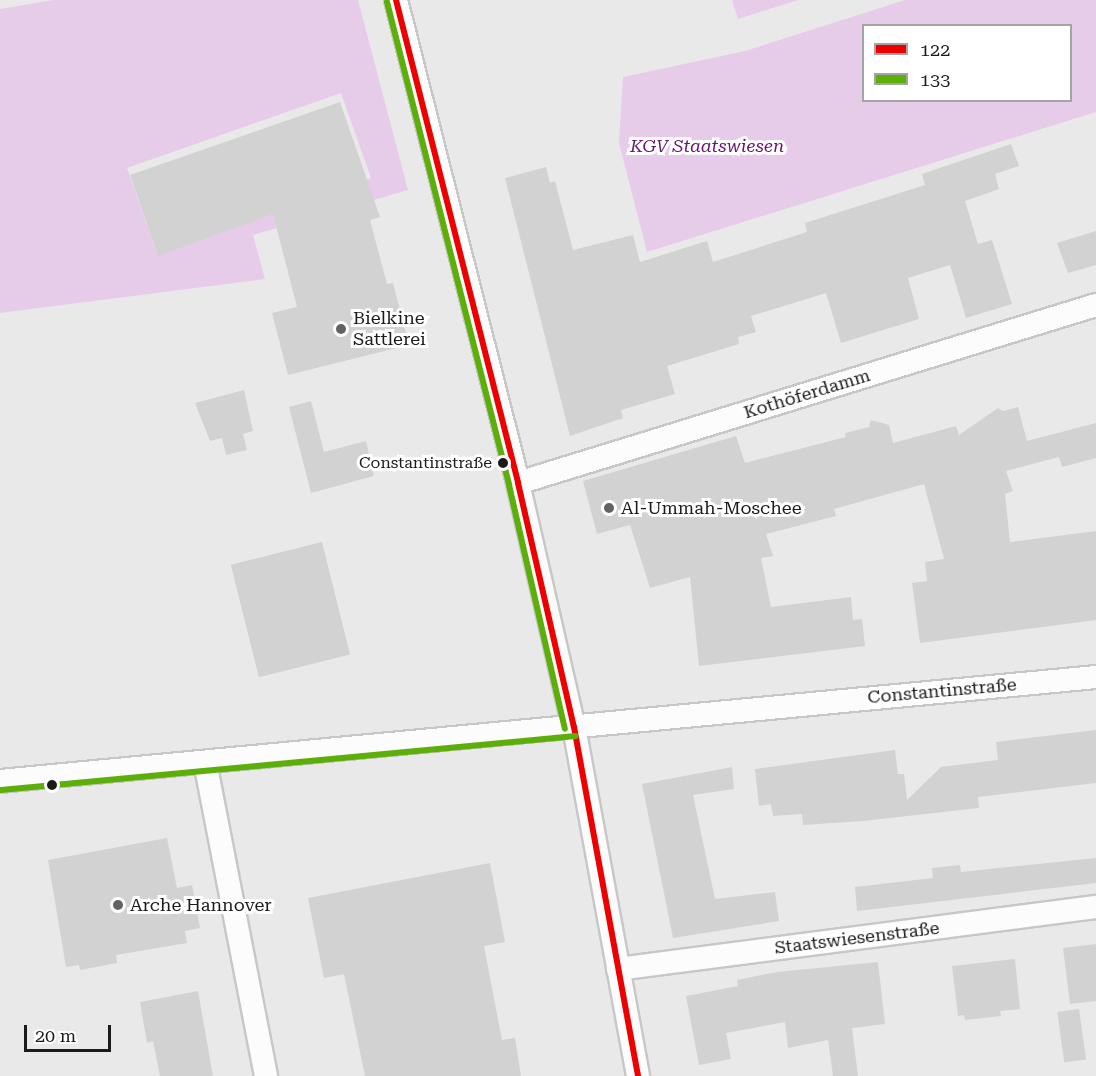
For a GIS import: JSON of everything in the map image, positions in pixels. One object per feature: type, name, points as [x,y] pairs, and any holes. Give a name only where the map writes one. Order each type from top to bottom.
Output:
[{"type":"street","points":[[396,0],[518,483],[574,727],[638,1076]]},
{"type":"street","name":"Kothöferdamm","points":[[518,483],[1096,305]]},
{"type":"street","name":"Constantinstraße","points":[[0,781],[1096,677]]},
{"type":"street","points":[[205,762],[266,1076]]},
{"type":"street","name":"Staatswiesenstraße","points":[[618,969],[1096,907]]},
{"type":"green space","points":[[53,0],[358,0],[408,190],[253,235],[265,279],[0,313],[0,9]],"holes":[[[341,93],[371,178],[157,253],[127,168]]]},
{"type":"green space","points":[[732,0],[798,0],[738,19]]},
{"type":"green space","name":"KGV Staatswiesen","points":[[905,0],[1096,0],[1096,112],[647,252],[619,143],[623,77],[745,51]]},
{"type":"building","points":[[340,102],[380,217],[370,220],[387,284],[393,283],[409,345],[288,375],[272,313],[297,307],[273,214],[158,256],[130,175]]},
{"type":"building","points":[[1011,144],[1019,166],[995,174],[999,189],[965,201],[978,244],[992,240],[1012,304],[966,318],[950,265],[908,278],[919,319],[841,343],[826,293],[751,316],[756,332],[738,337],[739,344],[667,366],[675,394],[621,410],[623,418],[570,436],[505,178],[546,167],[550,183],[555,181],[573,250],[633,235],[640,262],[707,241],[713,262],[807,232],[805,223],[925,185],[922,174]]},
{"type":"building","points":[[1096,231],[1096,265],[1068,273],[1057,243]]},
{"type":"building","points":[[244,390],[253,431],[243,434],[247,450],[226,455],[222,438],[210,441],[195,403]]},
{"type":"building","points":[[311,401],[324,452],[366,441],[374,476],[311,493],[289,407]]},
{"type":"building","points":[[1018,407],[1027,441],[1096,423],[1096,458],[1062,467],[1059,457],[1006,471],[1013,491],[1005,494],[1010,542],[1096,531],[1096,620],[920,643],[912,583],[927,581],[925,562],[944,559],[924,484],[834,509],[836,516],[766,534],[773,556],[761,558],[771,607],[851,597],[853,620],[862,619],[865,646],[699,666],[690,577],[650,588],[630,525],[597,534],[583,481],[736,436],[745,463],[846,437],[845,433],[869,427],[871,420],[889,425],[893,443],[956,426],[959,435],[998,408],[1003,411]]},
{"type":"building","points":[[322,542],[350,655],[259,677],[231,565]]},
{"type":"building","points":[[1096,730],[1096,783],[978,797],[979,808],[863,821],[803,825],[802,814],[773,816],[771,804],[759,806],[755,769],[895,750],[898,774],[904,774],[907,800],[941,767],[998,760],[996,742]]},
{"type":"building","points":[[732,767],[734,789],[693,795],[715,899],[775,892],[779,921],[673,938],[642,784]]},
{"type":"building","name":"Arche Hannover","points":[[167,838],[177,888],[192,885],[200,928],[185,931],[187,943],[116,955],[117,963],[80,970],[79,965],[66,967],[48,860]]},
{"type":"building","points":[[1096,858],[1096,883],[857,911],[855,887],[933,878],[932,868],[960,865],[961,872]]},
{"type":"building","points":[[490,863],[505,942],[484,946],[502,1040],[515,1038],[521,1076],[365,1076],[344,974],[324,978],[308,898]]},
{"type":"building","points":[[1096,944],[1096,1001],[1070,1004],[1063,948]]},
{"type":"building","points":[[1015,959],[1020,1009],[1000,1011],[1001,1016],[965,1020],[964,1015],[958,1016],[952,966]]},
{"type":"building","points":[[878,962],[885,1024],[852,1028],[858,1076],[833,1076],[828,1040],[788,1048],[785,1022],[726,1033],[731,1059],[699,1065],[686,996],[738,986],[737,980],[777,972]]},
{"type":"building","points":[[198,991],[213,1076],[160,1076],[153,1041],[147,1043],[140,1002]]},
{"type":"building","points":[[1079,1009],[1086,1060],[1064,1063],[1057,1012]]},
{"type":"transit line","name":"122","points":[[396,0],[518,483],[574,727],[638,1076]]},
{"type":"transit line","name":"133","points":[[387,2],[509,485],[565,729]]},
{"type":"transit line","name":"133","points":[[1,790],[575,736]]},
{"type":"place","name":"Bielkine Sattlerei","points":[[341,329]]},
{"type":"place","name":"Constantinstraße","points":[[503,463]]},
{"type":"place","name":"Al-Ummah-Moschee","points":[[609,508]]},
{"type":"place","name":"Arche Hannover","points":[[118,905]]}]
